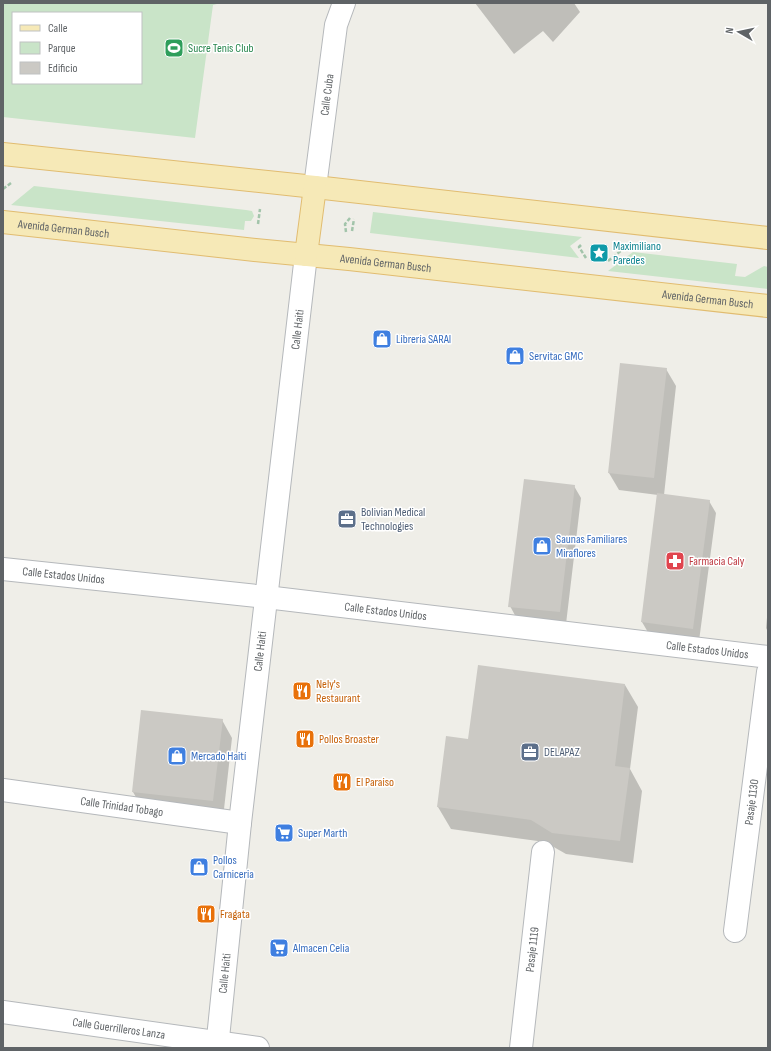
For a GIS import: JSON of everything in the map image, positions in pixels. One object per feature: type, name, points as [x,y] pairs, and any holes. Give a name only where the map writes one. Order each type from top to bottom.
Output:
[{"type":"main road","points":[[3,154],[315,187],[768,238]]},
{"type":"main road","points":[[306,255],[315,187]]},
{"type":"main road","name":"Avenida German Busch","points":[[3,222],[768,306]]},
{"type":"street","name":"Calle Cuba","points":[[315,187],[336,25],[344,3]]},
{"type":"street","name":"Calle Haiti","points":[[218,1046],[240,823],[306,255]]},
{"type":"street","name":"Calle Estados Unidos","points":[[3,569],[266,597],[768,657]]},
{"type":"street","name":"Pasaje 1130","points":[[734,931],[768,672]]},
{"type":"street","name":"Calle Trinidad Tobago","points":[[3,790],[240,823]]},
{"type":"street","name":"Pasaje 1119","points":[[521,1048],[543,852]]},
{"type":"street","name":"Calle Guerrilleros Lanza","points":[[3,1012],[218,1046],[258,1048]]},
{"type":"path","points":[[258,226],[260,206]]},
{"type":"path","points":[[352,236],[354,217]]},
{"type":"path","points":[[585,242],[578,247],[586,258]]},
{"type":"path","points":[[602,266],[627,246]]},
{"type":"green space","name":"Sucre Tenis Club","points":[[3,3],[221,3],[213,5],[195,138],[3,117]]},
{"type":"green space","points":[[34,186],[246,210],[252,211],[254,216],[251,221],[245,221],[244,230],[11,205]]},
{"type":"green space","points":[[373,212],[582,237],[570,246],[579,258],[370,233]]},
{"type":"green space","points":[[633,252],[737,264],[735,276],[745,277],[764,266],[768,267],[768,289],[608,271]]},
{"type":"building","points":[[620,363],[667,368],[654,478],[608,473]]},
{"type":"building","name":"Saunas Familiares Miraflores","points":[[524,479],[575,485],[560,612],[508,607]]},
{"type":"building","name":"Farmacia Caly","points":[[657,493],[710,500],[693,629],[641,622]]},
{"type":"building","name":"DELAPAZ","points":[[478,665],[625,684],[615,766],[630,768],[620,841],[552,833],[531,820],[437,807],[446,736],[468,739]]},
{"type":"building","name":"Mercado Haití","points":[[141,710],[223,719],[213,801],[132,792]]},
{"type":"place","name":"Sucre Tenis Club","points":[[174,48]]},
{"type":"place","name":"Maximiliano Paredes","points":[[599,253]]},
{"type":"place","name":"Librería SARAI","points":[[382,339]]},
{"type":"place","name":"Servitac GMC","points":[[515,356]]},
{"type":"place","name":"Bolivian Medical Technologies","points":[[347,519]]},
{"type":"place","name":"Saunas Familiares Miraflores","points":[[542,546]]},
{"type":"place","name":"Farmacia Caly","points":[[675,561]]},
{"type":"place","name":"Nely's Restaurant","points":[[302,691]]},
{"type":"place","name":"Pollos Broaster","points":[[305,739]]},
{"type":"place","name":"DELAPAZ","points":[[530,752]]},
{"type":"place","name":"Mercado Haití","points":[[177,756]]},
{"type":"place","name":"El Paraiso","points":[[342,782]]},
{"type":"place","name":"Super Marth","points":[[284,833]]},
{"type":"place","name":"Pollos Carniceria","points":[[199,867]]},
{"type":"place","name":"Fragata","points":[[206,914]]},
{"type":"place","name":"Almacen Celia","points":[[279,948]]}]
